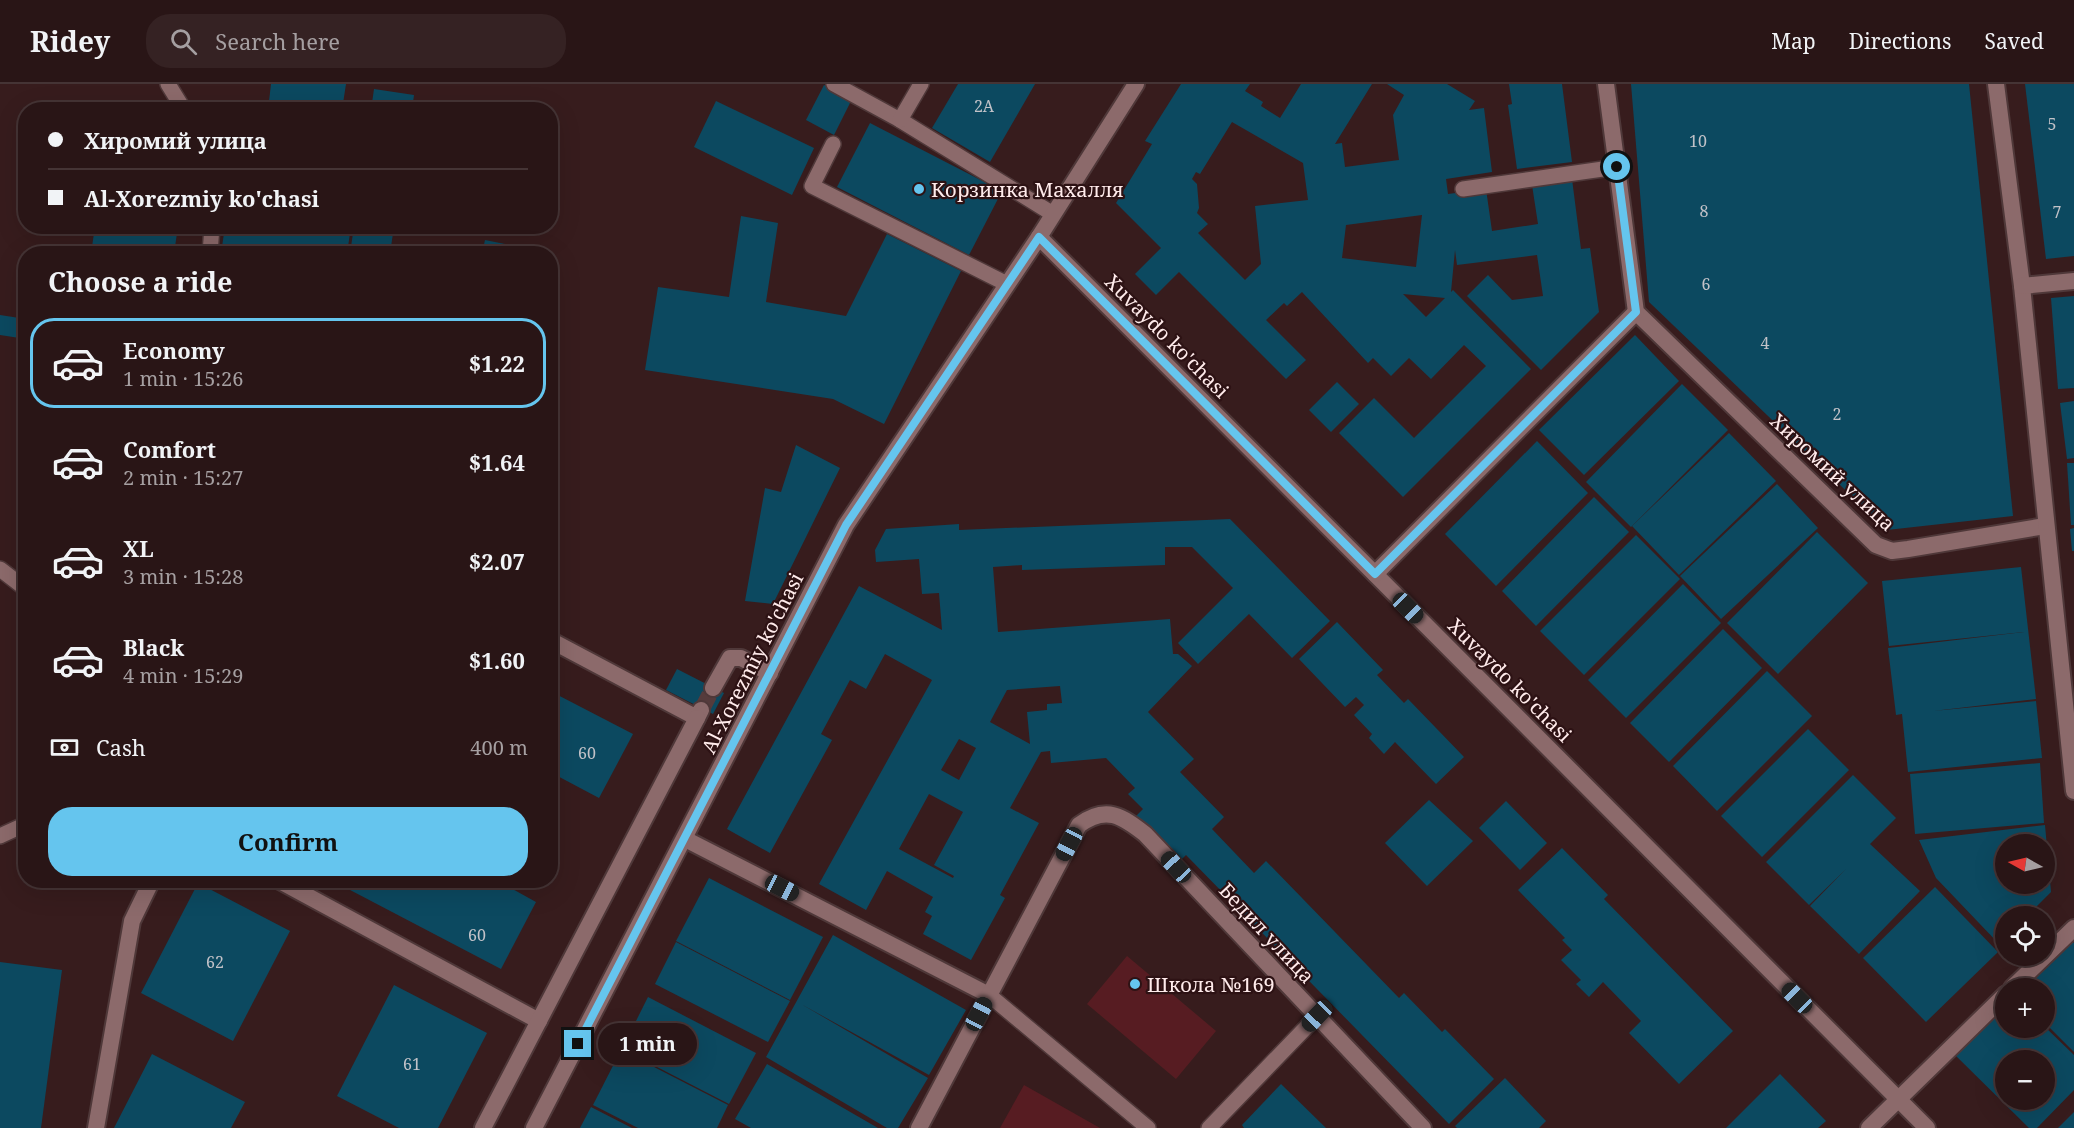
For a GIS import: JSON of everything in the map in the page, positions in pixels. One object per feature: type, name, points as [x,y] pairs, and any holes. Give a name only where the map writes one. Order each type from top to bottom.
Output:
[{"type":"street","points":[[1039,237],[1136,84]]},
{"type":"street","points":[[1375,574],[1636,312],[1606,84]]},
{"type":"street","points":[[1996,84],[2022,286],[2074,791]]},
{"type":"street","name":"Al-Xorezmiy ko'chasi","points":[[534,1128],[846,525],[1039,237]]},
{"type":"street","name":"Xuvaydo ko'chasi","points":[[1039,237],[1927,1128]]},
{"type":"street","points":[[2022,286],[2074,281]]},
{"type":"street","name":"Хиромий улица","points":[[1636,312],[1876,545],[1892,551],[2045,526]]},
{"type":"street","points":[[483,1128],[699,713],[558,644]]},
{"type":"street","points":[[713,688],[730,658],[741,658],[770,673]]},
{"type":"street","name":"Бедил улица","points":[[919,1128],[1079,825],[1091,816],[1107,814],[1122,817],[1144,834],[1423,1128]]},
{"type":"street","points":[[685,839],[989,995]]},
{"type":"street","points":[[96,1128],[132,921],[148,888]]},
{"type":"street","points":[[293,888],[538,1021]]},
{"type":"street","points":[[2022,978],[2074,928]]},
{"type":"street","points":[[1869,1128],[1995,1005]]},
{"type":"lane","points":[[168,84],[179,102]]},
{"type":"lane","points":[[834,84],[900,120],[1053,214]]},
{"type":"lane","points":[[900,120],[921,84]]},
{"type":"lane","points":[[833,144],[812,186],[1007,284]]},
{"type":"lane","points":[[1463,189],[1617,167]]},
{"type":"lane","points":[[0,569],[18,583]]},
{"type":"lane","points":[[0,836],[18,828]]},
{"type":"lane","points":[[989,995],[1148,1128]]},
{"type":"lane","points":[[1209,1128],[1317,1016]]},
{"type":"shaded area","points":[[1127,956],[1216,1031],[1176,1079],[1087,1004]]},
{"type":"shaded area","points":[[1024,1085],[1100,1128],[1000,1128]]},
{"type":"building","points":[[271,84],[346,84],[343,102],[269,102]]},
{"type":"building","points":[[958,84],[1035,84],[990,162],[932,128]]},
{"type":"building","points":[[1181,84],[1250,84],[1245,91],[1263,102],[1261,106],[1280,118],[1301,84],[1372,84],[1335,144],[1342,143],[1345,167],[1399,160],[1393,115],[1404,95],[1387,84],[1447,84],[1475,101],[1469,110],[1484,108],[1492,172],[1446,179],[1448,194],[1486,189],[1492,231],[1538,224],[1532,185],[1572,179],[1581,249],[1590,248],[1599,312],[1541,370],[1467,296],[1488,275],[1512,300],[1543,296],[1537,255],[1457,265],[1455,250],[1451,292],[1453,290],[1531,369],[1403,497],[1339,433],[1374,398],[1414,438],[1486,366],[1464,345],[1431,379],[1409,358],[1391,376],[1373,358],[1368,363],[1302,292],[1287,306],[1284,303],[1266,320],[1306,360],[1286,379],[1179,272],[1156,295],[1135,274],[1161,248],[1116,203],[1152,144],[1145,141]],"holes":[[[1232,122],[1303,163],[1308,200],[1255,206],[1261,264],[1245,280],[1198,233],[1208,224],[1197,213],[1199,208],[1197,184],[1192,179],[1196,172],[1200,174]],[[1422,215],[1416,267],[1342,258],[1346,225]],[[1403,294],[1445,298],[1426,317]]]},
{"type":"building","points":[[1509,84],[1562,84],[1572,162],[1517,169],[1508,105],[1512,104]]},
{"type":"building","points":[[1631,84],[1969,84],[2013,516],[1887,530],[1649,302]]},
{"type":"building","points":[[2025,84],[2074,84],[2074,256],[2046,259]]},
{"type":"building","points":[[824,85],[852,99],[834,135],[806,120]]},
{"type":"building","points":[[374,89],[414,95],[413,102],[372,102]]},
{"type":"building","points":[[716,101],[814,148],[792,195],[694,147]]},
{"type":"building","name":"Корзинка Махалля","points":[[870,123],[1002,191],[969,255],[837,187]]},
{"type":"building","points":[[741,216],[778,223],[766,302],[846,316],[887,234],[961,271],[884,424],[833,399],[645,370],[658,287],[729,297]]},
{"type":"building","points":[[94,234],[177,234],[175,246],[92,246]]},
{"type":"building","points":[[224,234],[350,234],[348,246],[222,246]]},
{"type":"building","points":[[353,234],[393,234],[391,246],[351,246]]},
{"type":"building","points":[[485,240],[510,245],[510,246],[484,246]]},
{"type":"building","points":[[2074,296],[2074,388],[2058,389],[2051,298]]},
{"type":"building","points":[[0,315],[18,318],[18,338],[0,335]]},
{"type":"building","points":[[1635,335],[1679,381],[1584,475],[1539,430]]},
{"type":"building","points":[[1337,382],[1359,404],[1331,432],[1309,410]]},
{"type":"building","points":[[1682,384],[1728,430],[1631,527],[1586,482]]},
{"type":"building","points":[[2074,401],[2074,458],[2067,459],[2060,403]]},
{"type":"building","points":[[1729,433],[1776,481],[1679,575],[1632,526]]},
{"type":"building","points":[[1537,441],[1588,493],[1496,586],[1445,534]]},
{"type":"building","points":[[796,445],[840,468],[773,604],[745,601],[765,488],[781,492]]},
{"type":"building","points":[[2067,463],[2074,463],[2074,525],[2071,525]]},
{"type":"building","points":[[1777,484],[1818,528],[1721,619],[1680,576]]},
{"type":"building","points":[[1594,497],[1629,532],[1536,626],[1502,591]]},
{"type":"building","points":[[1230,519],[1330,621],[1292,658],[1249,614],[1198,664],[1178,643],[1233,588],[1192,547],[1165,547],[1165,565],[1022,570],[1022,565],[993,567],[998,632],[1170,619],[1173,654],[1178,654],[1192,666],[1148,712],[1194,759],[1180,772],[1224,817],[1212,829],[1254,873],[1266,861],[1399,998],[1404,993],[1442,1032],[1445,1029],[1494,1079],[1449,1124],[1186,855],[1178,863],[1134,818],[1143,809],[1128,794],[1135,788],[1106,758],[1051,763],[1050,751],[1041,752],[1010,808],[1039,823],[1000,895],[1005,898],[971,960],[923,934],[932,916],[925,912],[933,897],[887,871],[866,910],[819,884],[932,680],[885,654],[866,689],[850,680],[821,734],[832,740],[770,853],[727,829],[859,586],[942,630],[939,593],[922,594],[919,559],[876,562],[875,550],[886,529],[959,524],[959,530]],"holes":[[[1060,686],[1062,703],[1047,704],[1047,710],[1027,712],[1030,744],[990,722],[1007,690]],[[959,739],[976,748],[959,780],[941,770]],[[929,794],[963,812],[934,865],[954,876],[953,878],[899,849]]]},
{"type":"building","points":[[2074,528],[2074,551],[2072,551],[2070,529]]},
{"type":"building","points":[[1817,532],[1868,583],[1778,674],[1727,623]]},
{"type":"building","points":[[1636,535],[1680,579],[1584,675],[1540,631]]},
{"type":"building","points":[[2021,567],[2036,699],[1933,711],[2036,701],[2042,758],[1908,772],[1902,714],[1896,715],[1888,648],[2024,632],[1889,646],[1882,581]]},
{"type":"building","points":[[1683,584],[1721,623],[1626,718],[1588,680]]},
{"type":"building","points":[[1337,622],[1383,670],[1377,675],[1404,703],[1408,699],[1464,757],[1436,784],[1395,742],[1384,754],[1369,738],[1372,734],[1354,715],[1364,705],[1356,697],[1345,707],[1299,659]]},
{"type":"building","points":[[1723,629],[1762,668],[1669,762],[1630,723]]},
{"type":"building","points":[[677,669],[724,693],[713,714],[666,690]]},
{"type":"building","points":[[1767,671],[1812,716],[1717,811],[1673,766]]},
{"type":"building","points":[[558,695],[633,734],[599,798],[558,776]]},
{"type":"building","points":[[1808,729],[1849,770],[1762,857],[1721,816]]},
{"type":"building","points":[[2040,763],[2044,823],[1915,834],[1910,774]]},
{"type":"building","points":[[1853,775],[1896,818],[1870,844],[1920,891],[1859,954],[1810,906],[1846,869],[1809,905],[1766,862]]},
{"type":"building","points":[[1429,800],[1473,841],[1427,886],[1385,843]]},
{"type":"building","points":[[1506,801],[1547,843],[1520,870],[1479,828]]},
{"type":"building","points":[[2045,825],[2046,834],[1995,834],[1995,894],[2049,894],[2037,906],[1995,906],[1995,940],[1936,878],[1919,840]]},
{"type":"building","points":[[1562,848],[1608,895],[1604,899],[1733,1031],[1679,1084],[1629,1033],[1641,1021],[1603,982],[1589,997],[1576,984],[1581,980],[1561,960],[1572,950],[1562,940],[1565,938],[1518,890]]},
{"type":"building","points":[[709,878],[823,937],[790,1000],[676,941]]},
{"type":"building","points":[[1935,887],[1995,949],[1995,955],[1926,1022],[1863,958]]},
{"type":"building","points":[[195,888],[208,888],[290,931],[233,1041],[141,993]]},
{"type":"building","points":[[346,888],[511,888],[536,902],[501,969]]},
{"type":"building","points":[[833,935],[966,1010],[929,1075],[801,1004],[928,1078],[898,1128],[887,1128],[766,1057]]},
{"type":"building","points":[[2069,938],[2074,943],[2074,1052],[2055,1033],[2055,978],[2028,978],[2040,966],[2055,966],[2055,952]]},
{"type":"building","points":[[676,942],[790,1001],[768,1042],[655,984]]},
{"type":"building","points":[[0,962],[62,970],[41,1128],[0,1128]]},
{"type":"building","points":[[394,985],[487,1033],[438,1128],[399,1128],[337,1096]]},
{"type":"building","points":[[648,997],[756,1053],[729,1104],[622,1049]]},
{"type":"building","points":[[1995,1011],[1995,1038],[2055,1037],[2074,1055],[2074,1090],[2055,1110],[2055,1050],[1995,1050],[1995,1094],[1953,1053]]},
{"type":"building","points":[[621,1050],[728,1105],[717,1128],[638,1128],[593,1105]]},
{"type":"building","points":[[152,1054],[245,1102],[231,1128],[114,1128]]},
{"type":"building","points":[[767,1064],[878,1128],[751,1128],[735,1119]]},
{"type":"building","points":[[1780,1074],[1826,1121],[1818,1128],[1726,1128]]},
{"type":"building","points":[[1505,1078],[1546,1121],[1539,1128],[1457,1128],[1455,1126]]},
{"type":"building","points":[[1281,1084],[1326,1128],[1244,1128],[1242,1125]]},
{"type":"building","points":[[591,1107],[632,1128],[580,1128]]},
{"type":"building","points":[[2011,1110],[2055,1110],[2037,1128],[2029,1128]]},
{"type":"building","points":[[2074,1112],[2074,1128],[2058,1128]]},
{"type":"tunnel","points":[[702,709],[713,688]]},
{"type":"place","name":"Корзинка Махалля","points":[[919,189]]},
{"type":"place","name":"Школа №169","points":[[1135,984]]},
{"type":"route","points":[[578,1044],[846,525],[1039,237],[1375,574],[1636,312],[1617,167]]}]
